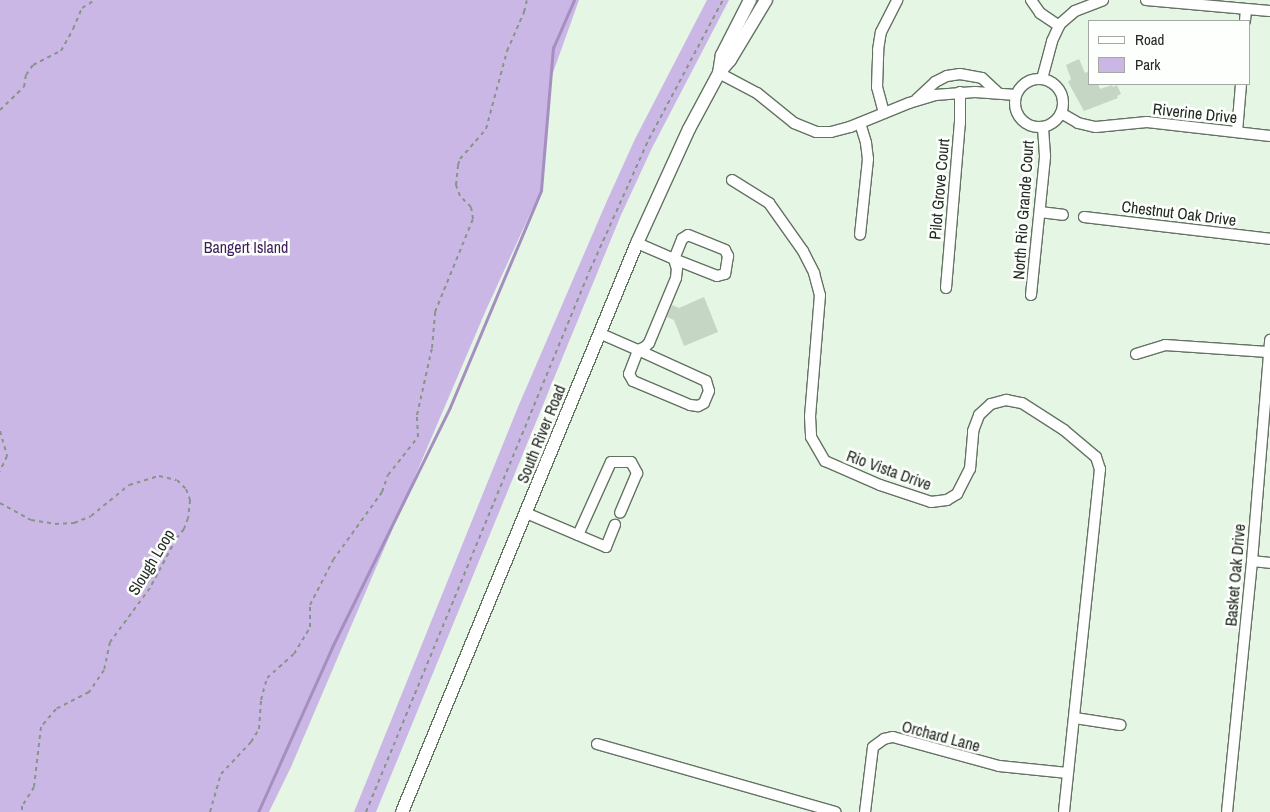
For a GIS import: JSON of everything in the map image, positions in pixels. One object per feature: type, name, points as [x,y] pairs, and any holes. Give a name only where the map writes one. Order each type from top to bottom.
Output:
[{"type":"main road","name":"South River Road","points":[[719,72],[722,55],[750,0]]},
{"type":"main road","name":"South River Road","points":[[402,812],[637,243],[689,129],[719,72],[730,60],[764,1]]},
{"type":"street","points":[[884,113],[877,87],[878,50],[881,32],[897,0]]},
{"type":"street","points":[[1031,0],[1040,13],[1059,26]]},
{"type":"street","points":[[1042,79],[1059,26],[1076,10],[1103,0]]},
{"type":"street","points":[[1146,0],[1270,10]]},
{"type":"street","points":[[1245,20],[1246,8]]},
{"type":"street","points":[[719,72],[749,88],[794,124],[808,130],[824,133],[839,131],[860,124],[884,113],[936,95],[960,92],[1016,95]]},
{"type":"street","points":[[916,101],[935,82],[953,75],[978,76],[998,93]]},
{"type":"street","points":[[1042,79],[1052,83],[1059,92],[1063,104],[1061,113],[1054,122],[1043,127],[1030,126],[1020,119],[1015,107],[1016,95],[1027,83],[1042,79]]},
{"type":"street","points":[[1237,132],[1241,85]]},
{"type":"street","name":"Pilot Grove Court","points":[[946,288],[960,123],[960,92]]},
{"type":"street","name":"Riverine Drive","points":[[1061,113],[1078,123],[1096,127],[1147,122],[1270,136]]},
{"type":"street","points":[[860,124],[866,143],[868,159],[860,235]]},
{"type":"street","name":"North Rio Grande Court","points":[[1031,295],[1045,156],[1043,127]]},
{"type":"street","name":"Rio Vista Drive","points":[[732,180],[769,203],[803,251],[814,273],[820,295],[810,416],[811,437],[825,461],[880,485],[931,502],[947,500],[958,494],[970,469],[974,431],[979,415],[991,404],[1006,400],[1022,403],[1083,444],[1096,458],[1100,469],[1064,812]]},
{"type":"street","points":[[1040,212],[1063,216]]},
{"type":"street","name":"Chestnut Oak Drive","points":[[1084,217],[1270,239]]},
{"type":"street","points":[[599,333],[638,350],[706,381],[709,391],[704,403],[698,406],[690,405],[633,381],[629,374],[638,350],[649,343],[676,278],[677,269],[674,259],[682,239],[688,235],[722,248],[728,256],[725,274],[720,276],[674,259],[637,243]]},
{"type":"street","name":"Basket Oak Drive","points":[[1227,812],[1252,560],[1270,340]]},
{"type":"street","points":[[1136,354],[1165,345],[1268,352]]},
{"type":"street","points":[[578,535],[611,462],[632,462],[637,473],[620,513]]},
{"type":"street","points":[[526,513],[606,547],[616,525]]},
{"type":"street","points":[[1252,560],[1270,563]]},
{"type":"street","points":[[1075,718],[1120,725]]},
{"type":"street","name":"Orchard Lane","points":[[865,812],[873,747],[884,739],[893,737],[999,766],[1068,773]]},
{"type":"street","points":[[597,744],[835,812]]},
{"type":"path","points":[[0,110],[24,87],[26,75],[33,65],[61,50],[82,8],[95,0]]},
{"type":"path","points":[[210,812],[221,774],[251,742],[259,729],[261,700],[267,678],[294,654],[310,627],[310,605],[332,560],[382,492],[388,474],[418,437],[417,414],[432,348],[435,312],[473,219],[471,207],[460,196],[456,185],[458,165],[460,159],[486,129],[507,51],[524,12],[527,0]]},
{"type":"path","points":[[366,812],[590,270],[649,139],[723,0]]},
{"type":"path","points":[[0,431],[7,456],[0,471]]},
{"type":"path","name":"Slough Loop","points":[[0,503],[31,520],[55,524],[74,522],[91,516],[129,485],[159,476],[177,480],[186,489],[190,500],[188,518],[184,529],[150,588],[110,642],[104,670],[89,692],[56,709],[41,727],[34,787],[22,806],[22,812]]},
{"type":"green space","name":"Bangert Island","points":[[0,0],[579,0],[550,81],[541,190],[486,310],[291,767],[269,812],[0,812]]},
{"type":"green space","points":[[707,0],[729,0],[652,148],[621,215],[376,812],[354,812],[518,407],[606,203],[635,139]]},
{"type":"building","points":[[1079,59],[1085,73],[1088,72],[1088,85],[1098,85],[1100,89],[1117,85],[1121,94],[1117,96],[1118,98],[1084,111],[1068,82],[1071,79],[1066,65]]},
{"type":"building","points":[[704,297],[718,332],[684,346],[674,320],[667,317],[672,305],[679,308]]},
{"type":"waterway","points":[[258,812],[332,647],[450,407],[541,190],[553,48],[574,0]]}]
